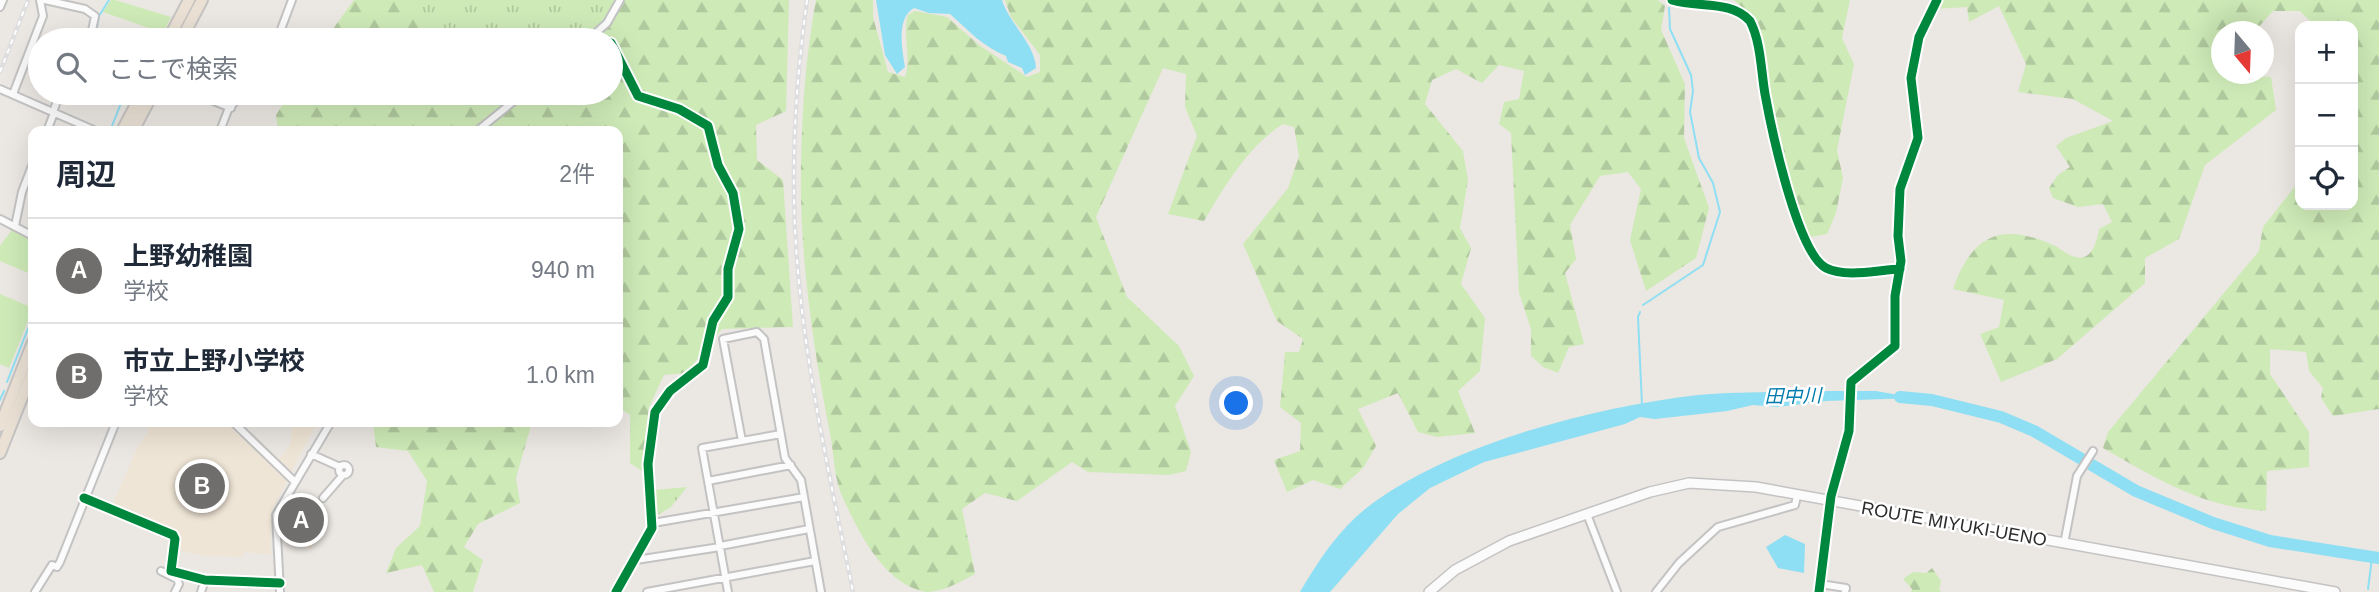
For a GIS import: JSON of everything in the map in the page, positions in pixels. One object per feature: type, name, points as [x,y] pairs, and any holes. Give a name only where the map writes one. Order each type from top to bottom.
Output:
[{"type":"highway","points":[[174,28],[189,0]]},
{"type":"highway","points":[[187,28],[202,0]]},
{"type":"highway","points":[[125,126],[136,105]]},
{"type":"highway","points":[[136,126],[147,105]]},
{"type":"highway","points":[[0,426],[28,355]]},
{"type":"highway","points":[[0,453],[28,383]]},
{"type":"main road","name":"ROUTE MIYUKI-UENO","points":[[1429,592],[1455,570],[1497,546],[1662,488],[1689,483],[1737,484],[2334,592]]},
{"type":"street","points":[[0,7],[3,0]]},
{"type":"street","points":[[38,28],[43,16],[41,0],[85,9],[95,16],[92,28]]},
{"type":"street","points":[[282,28],[292,0]]},
{"type":"street","points":[[602,28],[620,0]]},
{"type":"street","points":[[1672,0],[1733,3],[1754,30],[1774,138],[1812,255],[1821,264],[1837,271],[1900,269]]},
{"type":"street","points":[[1845,592],[1846,588],[1820,588],[1831,503],[1843,463],[1851,384],[1895,346],[1895,296],[1900,269],[1900,189],[1918,138],[1912,69],[1919,37],[1937,0]]},
{"type":"street","points":[[13,94],[28,55]]},
{"type":"street","points":[[616,592],[636,560],[653,523],[648,464],[655,412],[670,391],[700,369],[705,359],[710,327],[728,297],[728,269],[739,229],[733,193],[718,165],[708,126],[679,109],[638,96],[623,67]]},
{"type":"street","points":[[0,89],[28,101]]},
{"type":"street","points":[[36,105],[84,126]]},
{"type":"street","points":[[49,126],[56,105]]},
{"type":"street","points":[[224,105],[231,108]]},
{"type":"street","points":[[222,126],[233,105]]},
{"type":"street","points":[[483,126],[509,105]]},
{"type":"street","points":[[15,226],[28,176]]},
{"type":"street","points":[[0,219],[28,233]]},
{"type":"street","points":[[742,441],[723,339],[757,332],[764,339],[785,458],[801,480],[821,592]]},
{"type":"street","points":[[35,592],[52,565],[57,567],[60,562],[114,427]]},
{"type":"street","points":[[238,427],[269,461],[294,481]]},
{"type":"street","points":[[281,592],[276,515],[328,427]]},
{"type":"street","points":[[728,592],[702,448],[781,434]]},
{"type":"street","points":[[2064,544],[2077,476],[2093,451]]},
{"type":"street","points":[[311,454],[349,472],[323,498]]},
{"type":"street","points":[[708,481],[791,465]]},
{"type":"street","points":[[1656,592],[1679,563],[1718,527],[1795,505],[1797,496]]},
{"type":"street","points":[[653,523],[804,497]]},
{"type":"street","points":[[84,498],[173,535],[176,539],[171,571],[205,580],[280,583]]},
{"type":"street","points":[[1587,514],[1617,592]]},
{"type":"street","points":[[636,560],[809,529]]},
{"type":"street","points":[[647,592],[815,561]]},
{"type":"street","points":[[161,570],[177,579],[179,584],[175,592]]},
{"type":"street","points":[[201,592],[205,580]]},
{"type":"shaded area","points":[[149,427],[233,427],[288,479],[271,511],[271,555],[244,552],[243,557],[204,556],[176,550],[177,539],[112,506],[139,444],[148,433]]},
{"type":"shaded area","points":[[292,427],[314,427],[290,474],[277,462],[290,445]]},
{"type":"shaded area","points":[[291,489],[324,521],[311,549],[279,538],[278,518]]},
{"type":"green space","points":[[111,0],[115,0],[171,17],[166,28],[149,28],[103,12]]},
{"type":"green space","points":[[354,0],[789,0],[786,111],[756,125],[757,160],[783,180],[793,327],[722,329],[686,373],[664,375],[649,407],[642,471],[630,463],[630,415],[623,410],[623,126],[277,126],[276,115],[282,105],[623,105],[623,28],[334,28]]},
{"type":"green space","points":[[416,0],[613,0],[605,16],[592,28],[421,28]]},
{"type":"green space","points":[[816,0],[873,0],[873,17],[888,72],[905,77],[908,62],[906,23],[908,15],[915,11],[947,17],[979,45],[1027,77],[1040,72],[1040,55],[1011,17],[1005,0],[1658,0],[1665,6],[1661,30],[1685,84],[1684,138],[1709,208],[1696,258],[1646,291],[1630,240],[1641,189],[1628,172],[1600,176],[1570,225],[1576,259],[1565,273],[1584,344],[1569,347],[1558,373],[1543,367],[1531,356],[1531,329],[1519,293],[1511,133],[1499,124],[1504,102],[1519,99],[1524,71],[1499,65],[1482,83],[1456,69],[1432,80],[1425,104],[1463,151],[1468,180],[1460,228],[1471,248],[1461,284],[1485,318],[1480,371],[1458,391],[1475,433],[1437,437],[1418,432],[1398,393],[1358,409],[1376,446],[1363,468],[1340,489],[1313,480],[1287,492],[1274,460],[1300,451],[1301,423],[1280,407],[1285,352],[1299,352],[1303,339],[1277,321],[1243,244],[1288,188],[1299,156],[1294,127],[1283,124],[1248,155],[1204,221],[1168,214],[1197,136],[1185,107],[1186,74],[1163,68],[1096,217],[1127,297],[1179,346],[1194,376],[1175,406],[1191,452],[1186,471],[1169,475],[1088,472],[1072,462],[1017,501],[985,493],[962,509],[975,574],[945,588],[926,592],[897,579],[874,554],[848,510],[836,473],[813,333],[802,231],[804,102]]},
{"type":"green space","points":[[1734,0],[1850,0],[1842,38],[1854,64],[1837,150],[1843,178],[1836,213],[1827,234],[1811,237],[1804,227],[1776,135],[1760,35],[1755,19]]},
{"type":"green space","points":[[1941,0],[2379,0],[2379,409],[2333,416],[2321,398],[2323,388],[2309,371],[2306,352],[2270,349],[2270,374],[2309,432],[2309,467],[2267,471],[2266,511],[2221,504],[2181,490],[2103,448],[2108,432],[2259,251],[2263,227],[2295,186],[2295,210],[2358,210],[2358,21],[2310,21],[2300,11],[2273,11],[2264,21],[2211,21],[2211,84],[2272,84],[2276,110],[2205,165],[2179,239],[2145,258],[2145,283],[2057,359],[2001,382],[1980,334],[1999,327],[2004,300],[1953,289],[1969,257],[1990,238],[2016,234],[2054,245],[2075,257],[2081,258],[2090,254],[2099,229],[2112,222],[2103,204],[2078,207],[2053,198],[2049,188],[2058,175],[2070,167],[2056,146],[2066,138],[2113,121],[2073,99],[2018,92],[2026,64],[1999,6],[1969,22],[1967,7],[1934,9]]},
{"type":"green space","points":[[14,227],[28,234],[28,273],[0,261],[0,246]]},
{"type":"green space","points":[[0,294],[28,306],[28,320],[9,368],[0,364]]},
{"type":"green space","points":[[374,427],[531,427],[516,478],[520,503],[478,524],[464,547],[483,560],[473,592],[434,592],[422,565],[386,573],[396,548],[420,526],[427,481],[408,451],[376,447]]},
{"type":"green space","points":[[687,487],[671,507],[656,516],[654,490]]},
{"type":"green space","points":[[1932,568],[1941,581],[1939,590],[1942,592],[1911,592],[1912,589],[1903,579],[1913,572],[1926,573]]},
{"type":"water","points":[[876,0],[1002,0],[1031,50],[1036,68],[1025,75],[1022,68],[1008,62],[1006,56],[983,43],[950,14],[929,13],[914,8],[908,13],[902,26],[905,67],[897,74],[885,55]]},
{"type":"water","points":[[1876,391],[1915,398],[1826,401],[1778,407],[1753,405],[1727,411],[1655,419],[1640,417],[1625,424],[1484,462],[1430,488],[1398,514],[1330,592],[1300,592],[1332,543],[1361,512],[1407,481],[1486,445],[1572,418],[1616,408],[1698,395]]},
{"type":"water","points":[[1785,535],[1805,544],[1804,573],[1778,568],[1766,547]]},
{"type":"waterway","points":[[97,28],[99,16],[109,0]]},
{"type":"waterway","points":[[1643,305],[1703,265],[1720,212],[1713,183],[1699,158],[1690,112],[1693,91],[1691,75],[1670,29],[1669,8]]},
{"type":"waterway","points":[[112,126],[120,105]]},
{"type":"waterway","points":[[1640,312],[1638,317],[1642,405]]},
{"type":"waterway","points":[[7,382],[28,329]]},
{"type":"waterway","points":[[0,400],[4,391]]},
{"type":"waterway","name":"田中川","points":[[1900,397],[1932,400],[2001,417],[2034,431],[2136,491],[2213,523],[2270,541],[2379,558]]},
{"type":"waterway","points":[[2368,589],[2372,558]]},
{"type":"railway","points":[[0,72],[28,0]]},
{"type":"railway","points":[[807,0],[795,123],[796,247],[814,396],[853,592]]},
{"type":"cycle path","points":[[1672,0],[1724,7],[1742,14],[1750,21],[1759,47],[1765,94],[1779,160],[1796,215],[1815,258],[1826,268],[1843,273],[1900,269]]},
{"type":"cycle path","points":[[1819,592],[1831,496],[1849,431],[1851,382],[1895,346],[1895,296],[1901,261],[1898,236],[1900,189],[1918,138],[1911,78],[1919,37],[1937,0]]},
{"type":"cycle path","points":[[616,592],[652,528],[648,464],[655,412],[670,391],[703,365],[713,321],[728,297],[728,269],[739,229],[733,193],[718,165],[708,126],[679,109],[638,96],[623,67]]},
{"type":"cycle path","points":[[84,498],[173,535],[175,539],[171,571],[205,580],[280,583]]},
{"type":"place","name":"市立上野小学校","points":[[202,486]]},
{"type":"place","name":"上野幼稚園","points":[[301,520]]}]
